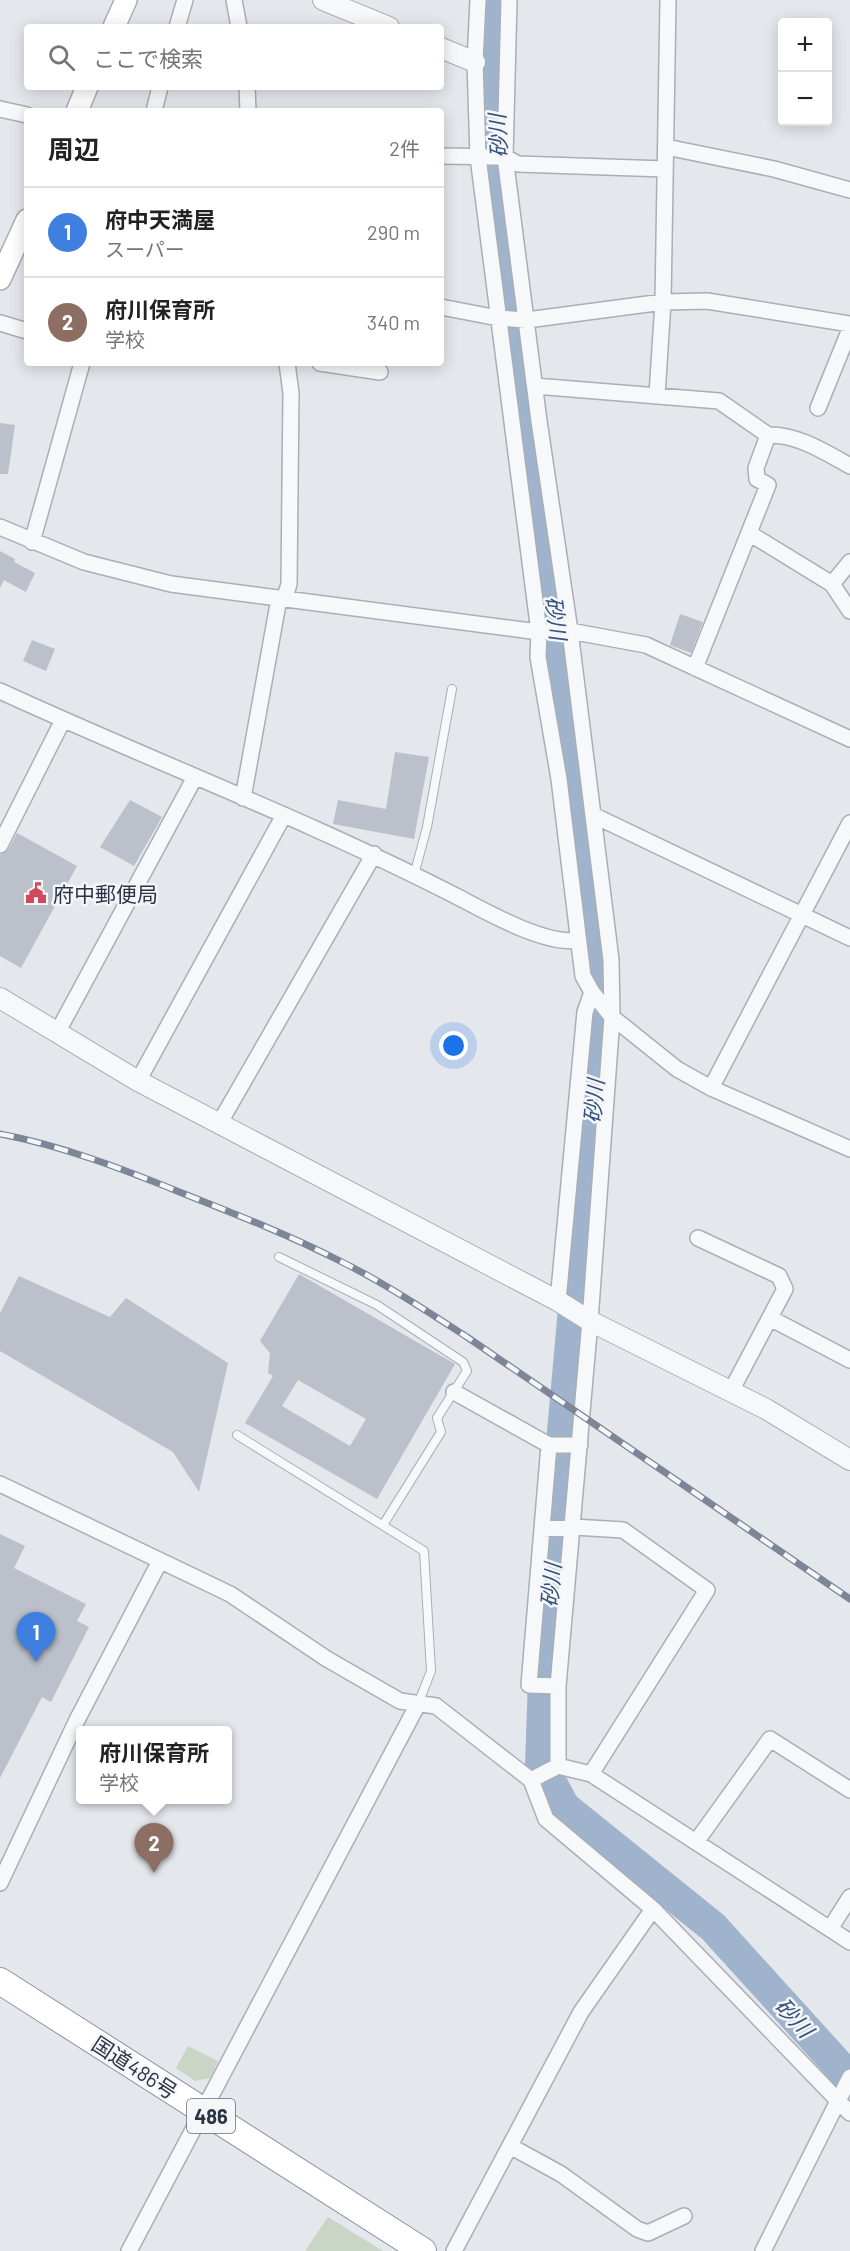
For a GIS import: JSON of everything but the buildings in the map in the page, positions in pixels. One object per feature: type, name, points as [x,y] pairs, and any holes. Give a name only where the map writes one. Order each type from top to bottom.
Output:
[{"type":"highway","name":"国道486号","points":[[0,1981],[423,2251]]},
{"type":"main road","points":[[115,24],[126,0]]},
{"type":"main road","points":[[77,108],[86,90]]},
{"type":"main road","points":[[0,279],[24,227]]},
{"type":"street","points":[[178,24],[185,0]]},
{"type":"street","points":[[234,0],[238,24]]},
{"type":"street","points":[[323,0],[382,24]]},
{"type":"street","points":[[478,0],[475,62],[478,157],[539,632],[538,657],[559,778],[583,976],[592,992],[612,1017],[677,1069],[711,1088],[850,1149]]},
{"type":"street","points":[[509,0],[505,157],[570,631],[611,960],[612,1017],[590,1321],[574,1527],[558,1686],[558,1766]]},
{"type":"street","points":[[657,395],[663,302],[668,0]]},
{"type":"street","points":[[444,49],[475,62]]},
{"type":"street","points":[[155,108],[159,90]]},
{"type":"street","points":[[247,90],[248,108]]},
{"type":"street","points":[[0,109],[24,114]]},
{"type":"street","points":[[666,147],[774,169],[850,190]]},
{"type":"street","points":[[444,156],[505,157],[518,164],[665,169]]},
{"type":"street","points":[[444,308],[498,318],[527,320],[663,302],[707,301],[850,324]]},
{"type":"street","points":[[0,324],[24,330]]},
{"type":"street","points":[[818,408],[850,329]]},
{"type":"street","points":[[32,542],[81,366]]},
{"type":"street","points":[[243,798],[278,604],[285,597],[289,584],[291,405],[286,366]]},
{"type":"street","points":[[340,366],[380,372]]},
{"type":"street","points":[[535,386],[719,401],[768,435],[782,434],[816,448],[850,466]]},
{"type":"street","points":[[695,668],[768,485],[758,479],[756,468],[768,435]]},
{"type":"street","points":[[0,527],[84,562],[171,584],[285,597],[539,632],[570,631],[646,645],[850,739]]},
{"type":"street","points":[[749,532],[832,584],[850,612]]},
{"type":"street","points":[[832,584],[850,562]]},
{"type":"street","points":[[0,692],[374,854],[513,925],[567,942],[578,940]]},
{"type":"street","points":[[0,845],[63,720]]},
{"type":"street","points":[[57,1033],[195,777]]},
{"type":"street","points":[[594,815],[850,938]]},
{"type":"street","points":[[138,1081],[284,816]]},
{"type":"street","points":[[711,1088],[850,823]]},
{"type":"street","points":[[219,1124],[374,854]]},
{"type":"street","points":[[558,1301],[585,1012],[592,992]]},
{"type":"street","points":[[0,998],[138,1081],[558,1301],[590,1321],[766,1409],[850,1460]]},
{"type":"street","points":[[698,1238],[779,1276],[785,1289],[731,1391]]},
{"type":"street","points":[[770,1318],[850,1360]]},
{"type":"street","points":[[454,1392],[549,1444],[580,1445]]},
{"type":"street","points":[[549,1444],[529,1684],[558,1686]]},
{"type":"street","points":[[0,1485],[230,1594],[327,1659],[400,1701],[436,1706],[531,1780],[546,1819],[652,1910],[838,2098],[850,2113]]},
{"type":"street","points":[[542,1529],[574,1527],[623,1530],[707,1590],[591,1774]]},
{"type":"street","points":[[0,1883],[77,1720],[160,1561]]},
{"type":"street","points":[[129,2251],[418,1704]]},
{"type":"street","points":[[696,1842],[770,1739],[850,1791]]},
{"type":"street","points":[[531,1780],[558,1766],[591,1774],[850,1942]]},
{"type":"street","points":[[830,1929],[850,1897]]},
{"type":"street","points":[[454,2251],[580,2012],[652,1910]]},
{"type":"street","points":[[763,2251],[850,2077]]},
{"type":"street","points":[[510,2146],[561,2174],[637,2229],[648,2233],[684,2216]]},
{"type":"lane","points":[[414,875],[428,827],[452,689]]},
{"type":"lane","points":[[279,1257],[377,1305],[463,1362],[467,1371],[437,1418],[441,1432],[383,1525]]},
{"type":"lane","points":[[237,1435],[424,1551],[431,1671],[418,1704]]},
{"type":"green space","points":[[188,2046],[218,2061],[210,2078],[195,2081],[176,2068]]},
{"type":"green space","points":[[328,2217],[383,2251],[305,2251]]},
{"type":"waterway","name":"砂川","points":[[496,0],[494,137],[600,956],[599,1028],[546,1623],[541,1764],[564,1807],[713,1927],[850,2078]]},
{"type":"railway","points":[[0,1134],[70,1152],[138,1175],[280,1233],[371,1278],[467,1337],[850,1599]]},
{"type":"place","name":"府中郵便局","points":[[36,893]]},
{"type":"place","name":"府中天満屋","points":[[36,1662]]},
{"type":"place","name":"府川保育所","points":[[154,1873]]}]
